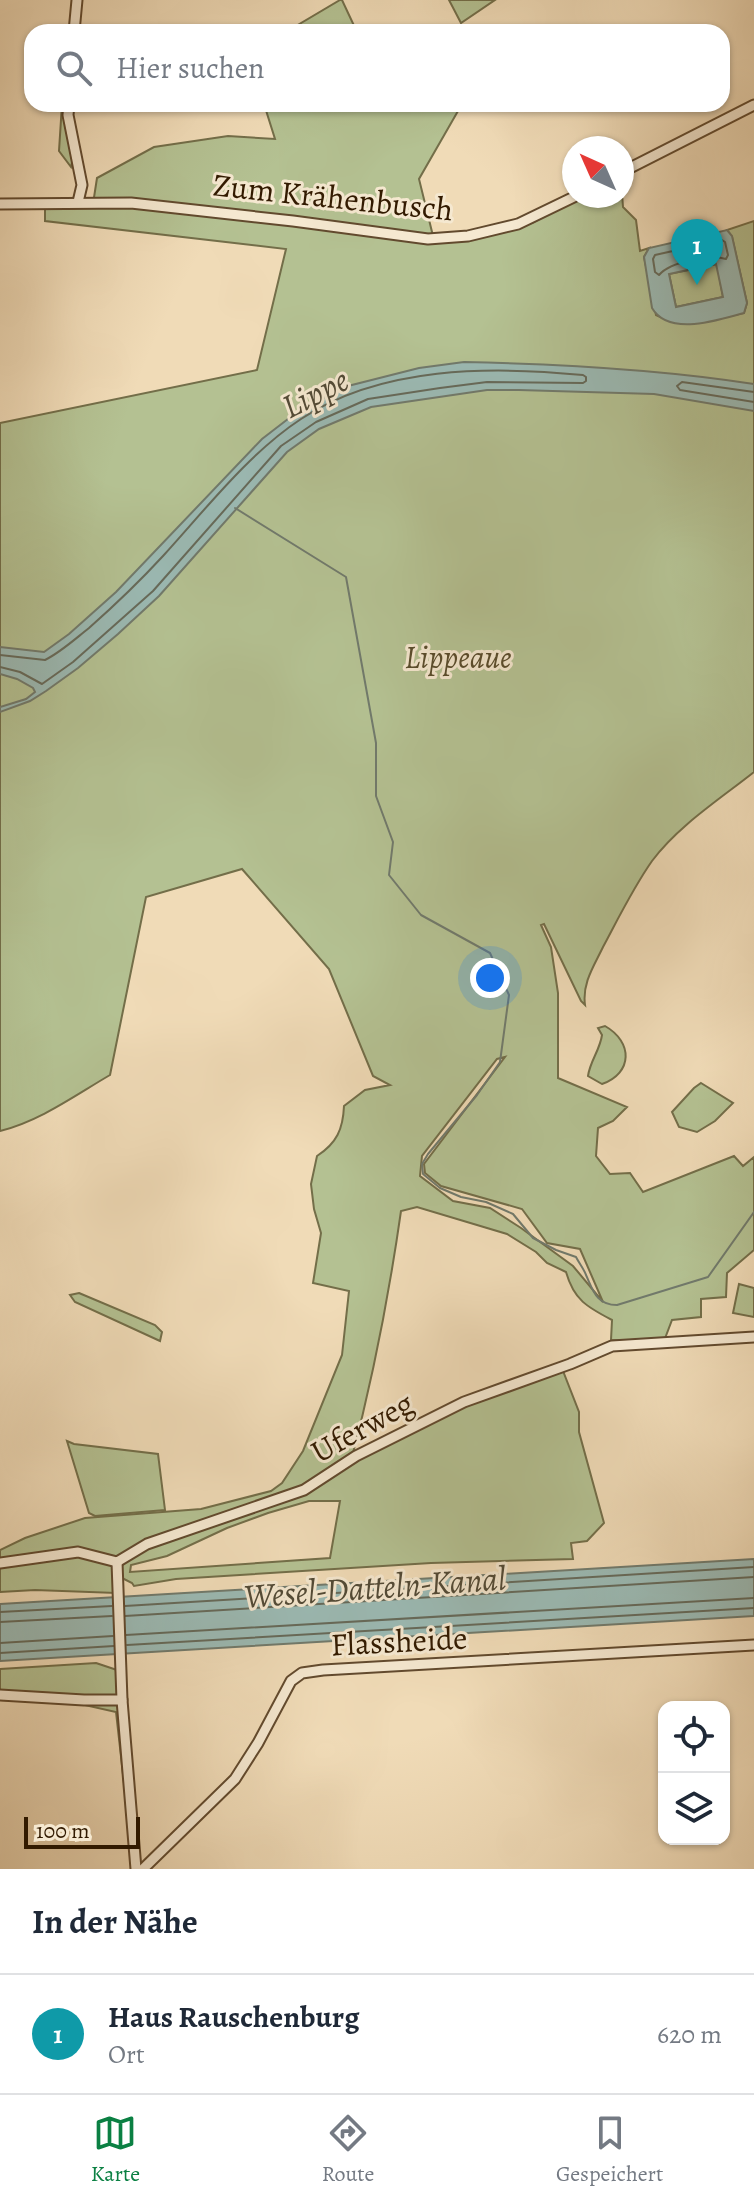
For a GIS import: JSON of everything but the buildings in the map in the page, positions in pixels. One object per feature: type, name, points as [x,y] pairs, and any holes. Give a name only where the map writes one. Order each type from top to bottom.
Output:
[{"type":"street","points":[[75,24],[77,0]]},
{"type":"street","points":[[634,166],[754,105]]},
{"type":"street","points":[[68,112],[82,185],[78,202]]},
{"type":"street","name":"Zum Krähenbusch","points":[[0,204],[131,203],[428,239],[468,236],[518,224],[562,203]]},
{"type":"street","name":"Uferweg","points":[[117,1562],[147,1544],[304,1490],[356,1456],[453,1407],[612,1346],[754,1337]]},
{"type":"street","points":[[0,1563],[78,1552],[117,1562],[122,1700],[136,1869]]},
{"type":"street","name":"Flassheide","points":[[143,1869],[235,1779],[291,1681],[302,1673],[754,1645]]},
{"type":"street","points":[[0,1695],[122,1700]]},
{"type":"green space","points":[[342,0],[353,24],[300,24]]},
{"type":"green space","points":[[449,0],[495,0],[461,23]]},
{"type":"green space","points":[[61,112],[67,112],[74,154],[71,167],[59,151]]},
{"type":"green space","name":"Lippeaue","points":[[267,112],[457,112],[419,179],[434,240],[532,223],[562,206],[624,208],[636,220],[640,251],[649,248],[644,257],[656,315],[678,322],[700,322],[744,313],[747,303],[732,237],[727,230],[754,221],[754,772],[687,825],[652,861],[593,968],[585,989],[585,1005],[544,924],[541,925],[551,947],[558,993],[558,1078],[627,1107],[613,1121],[598,1128],[596,1156],[610,1174],[630,1173],[643,1192],[734,1156],[743,1166],[754,1157],[754,1250],[727,1273],[726,1297],[701,1299],[701,1317],[672,1320],[664,1341],[611,1340],[612,1320],[583,1302],[566,1272],[547,1263],[536,1252],[507,1234],[417,1207],[401,1211],[380,1336],[351,1461],[483,1396],[563,1371],[579,1412],[579,1432],[604,1523],[587,1541],[571,1543],[573,1559],[431,1563],[176,1579],[134,1586],[122,1578],[115,1558],[116,1593],[0,1592],[0,1550],[25,1538],[85,1518],[201,1509],[271,1491],[282,1483],[303,1451],[342,1355],[349,1291],[313,1283],[321,1233],[311,1184],[317,1156],[338,1135],[344,1106],[365,1090],[390,1085],[373,1076],[329,969],[242,869],[146,897],[110,1075],[43,1114],[0,1131],[0,423],[257,370],[286,249],[45,221],[45,204],[93,204],[97,178],[154,147],[228,136],[275,139]],"holes":[[[505,1057],[424,1164],[425,1173],[441,1186],[522,1209],[547,1243],[580,1249],[603,1302],[573,1266],[521,1228],[490,1208],[453,1201],[420,1176],[422,1156],[497,1059]],[[309,1501],[340,1501],[330,1558],[130,1572],[131,1565],[167,1556],[227,1528]]]},
{"type":"green space","points":[[717,264],[723,297],[676,307],[669,274]]},
{"type":"green space","points":[[605,1026],[621,1040],[626,1057],[619,1073],[602,1084],[588,1076],[601,1040],[598,1028]]},
{"type":"green space","points":[[701,1083],[733,1103],[715,1121],[697,1132],[679,1127],[672,1112]]},
{"type":"green space","points":[[739,1284],[754,1288],[754,1317],[733,1313]]},
{"type":"green space","points":[[79,1293],[155,1325],[162,1332],[160,1341],[75,1302],[70,1295]]},
{"type":"green space","points":[[67,1441],[158,1454],[165,1510],[95,1516],[89,1513]]},
{"type":"green space","points":[[96,1663],[120,1671],[128,1819],[116,1712],[67,1701],[0,1700],[0,1669]]},
{"type":"water","points":[[727,230],[732,236],[747,303],[744,313],[695,324],[670,322],[660,317],[652,308],[644,257],[649,248]],"holes":[[[716,264],[723,297],[676,307],[669,274]]]},
{"type":"water","points":[[464,362],[609,368],[754,384],[754,411],[654,394],[519,390],[487,390],[371,407],[319,429],[287,452],[159,596],[118,634],[46,691],[30,701],[0,712],[0,707],[26,699],[35,692],[17,679],[0,674],[0,647],[44,652],[69,634],[116,592],[262,439],[297,412],[344,387],[419,368]]},
{"type":"water","name":"Wesel-Datteln-Kanal","points":[[754,1559],[754,1616],[0,1661],[0,1604]]},
{"type":"waterway","points":[[235,508],[346,577],[376,743],[376,796],[393,842],[389,875],[421,915],[490,953],[509,995],[500,1062],[428,1154],[422,1164],[423,1174],[440,1188],[513,1214],[533,1238],[576,1257],[596,1296],[617,1305],[708,1277],[754,1212]]},
{"type":"place","name":"Haus Rauschenburg","points":[[697,285]]},
{"type":"water label","name":"Lippe","points":[[315,393]]}]
